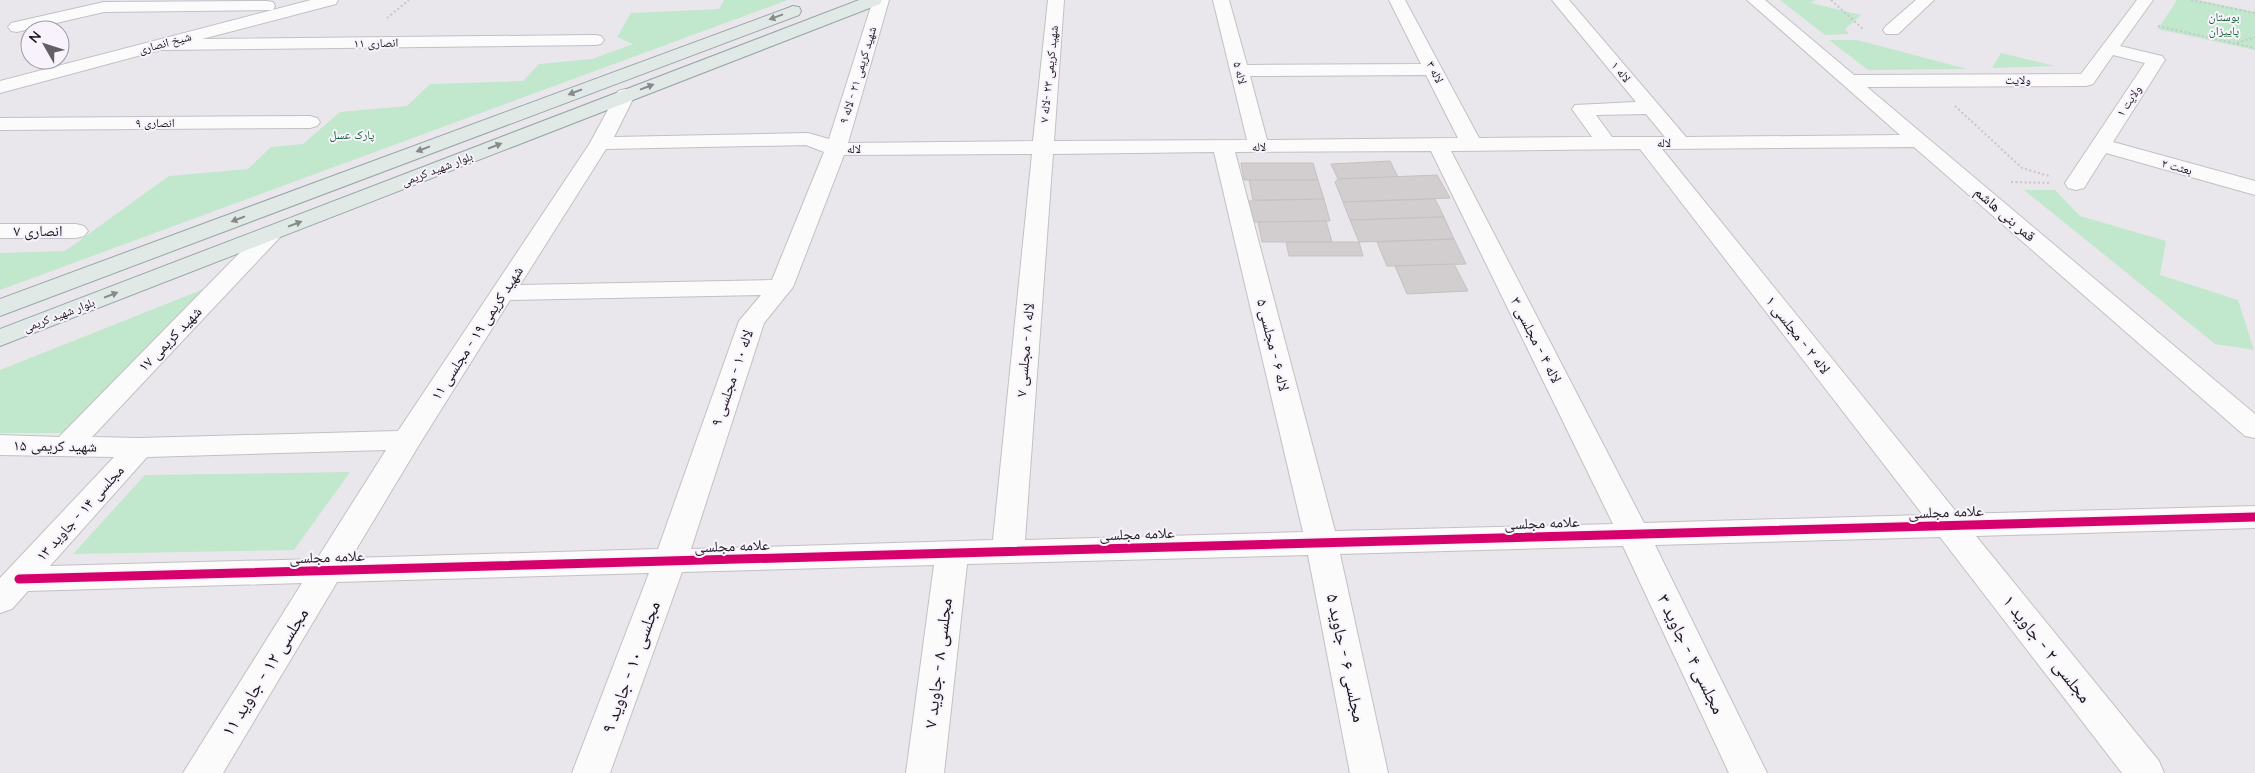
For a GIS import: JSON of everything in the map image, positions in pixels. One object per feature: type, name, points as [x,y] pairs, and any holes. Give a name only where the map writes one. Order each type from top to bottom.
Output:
[{"type":"main road","name":"بلوار شهید کریمی","points":[[0,308],[822,0]]},
{"type":"main road","name":"بلوار شهید کریمی","points":[[0,338],[874,0]]},
{"type":"street","name":"شیخ انصاری","points":[[0,87],[330,0]]},
{"type":"street","name":"شهید کریمی ۲۱ - لاله ۹","points":[[836,149],[881,0]]},
{"type":"street","name":"شهید کریمی ۲۳ -لاله ۷","points":[[1041,148],[1056,0]]},
{"type":"street","name":"لاله ۵","points":[[1221,0],[1259,147]]},
{"type":"street","name":"لاله ۳","points":[[1397,0],[1472,145]]},
{"type":"street","name":"لاله ۱","points":[[1560,0],[1681,143]]},
{"type":"street","name":"قمر بنی هاشم","points":[[1755,0],[2255,429]]},
{"type":"street","points":[[1892,30],[1926,0]]},
{"type":"street","name":"ولایت","points":[[1850,80],[2086,80],[2145,0]]},
{"type":"street","points":[[17,27],[104,7],[306,6]]},
{"type":"street","name":"انصاری ۱۱","points":[[158,45],[594,40]]},
{"type":"street","name":"ولایت ۱","points":[[2076,184],[2156,60],[2109,49]]},
{"type":"street","points":[[1239,71],[1433,69]]},
{"type":"street","name":"شهید کریمی ۱۹ - مجلسی ۱۱","points":[[328,571],[407,440],[600,143],[625,95]]},
{"type":"street","points":[[1607,144],[1582,109],[1652,108]]},
{"type":"street","name":"انصاری ۹","points":[[0,124],[310,122]]},
{"type":"street","name":"لاله","points":[[600,143],[808,139],[836,149],[1920,141]]},
{"type":"street","name":"لاله ۲ - مجلسی ۱","points":[[1646,143],[1950,526]]},
{"type":"street","name":"لاله ۴ - مجلسی ۳","points":[[1438,145],[1634,535]]},
{"type":"street","name":"بعثت ۲","points":[[2099,146],[2255,188]]},
{"type":"street","name":"لاله ۶ - مجلسی ۵","points":[[1223,147],[1322,543]]},
{"type":"street","name":"لاله ۸ - مجلسی ۷","points":[[1008,552],[1041,148]]},
{"type":"street","name":"لاله ۱۰ - مجلسی ۹","points":[[670,562],[752,321],[781,287],[836,149]]},
{"type":"street","name":"انصاری ۷","points":[[0,231],[76,230]]},
{"type":"street","name":"شهید کریمی ۱۷","points":[[67,446],[272,233]]},
{"type":"street","points":[[503,293],[781,287]]},
{"type":"street","name":"شهید کریمی ۱۵","points":[[0,446],[139,448],[407,440]]},
{"type":"street","name":"مجلسی ۱۴ - جاوید ۱۳","points":[[10,590],[139,448]]},
{"type":"street","name":"علامه مجلسی","points":[[10,590],[328,571],[2255,517]]},
{"type":"street","name":"مجلسی ۲ - جاوید ۱","points":[[1950,526],[2144,773]]},
{"type":"street","name":"مجلسی ۴ - جاوید ۳","points":[[1634,535],[1748,773]]},
{"type":"street","name":"مجلسی ۶ - جاوید ۵","points":[[1322,543],[1369,773]]},
{"type":"street","name":"مجلسی ۸ - جاوید ۷","points":[[925,773],[952,554]]},
{"type":"street","name":"مجلسی ۱۰ - جاوید ۹","points":[[592,773],[670,562]]},
{"type":"street","name":"مجلسی ۱۲ - جاوید ۱۱","points":[[202,773],[328,571]]},
{"type":"path","points":[[2191,0],[2255,14]]},
{"type":"path","points":[[2130,20],[2255,48]]},
{"type":"path","points":[[2235,44],[2255,37]]},
{"type":"path","points":[[2005,182],[2076,184]]},
{"type":"green space","name":"پارک عسل","points":[[724,0],[788,0],[0,290],[0,253],[65,251],[169,176],[248,169],[271,147],[303,144],[340,112],[407,106],[430,84],[523,81],[539,64],[592,59],[633,44],[617,37],[631,13],[719,9]]},
{"type":"green space","points":[[1780,0],[1815,0],[1811,3],[1861,15],[1845,29],[1849,34],[1825,35]]},
{"type":"green space","name":"بوستان پاییزان","points":[[2177,0],[2198,0],[2255,12],[2255,50],[2158,29]]},
{"type":"green space","points":[[1829,40],[1857,40],[1967,69],[1868,70]]},
{"type":"green space","points":[[2001,53],[2055,66],[1992,68]]},
{"type":"green space","points":[[2024,190],[2055,190],[2080,216],[2166,241],[2160,275],[2238,300],[2254,350],[2215,344]]},
{"type":"green space","points":[[209,287],[65,433],[0,433],[0,370]]},
{"type":"green space","points":[[350,472],[294,550],[73,554],[145,475]]},
{"type":"building","points":[[1390,161],[1398,177],[1338,179],[1331,164]]},
{"type":"building","points":[[1241,163],[1313,163],[1318,180],[1244,180]]},
{"type":"building","points":[[1437,175],[1450,198],[1343,202],[1335,182],[1338,179]]},
{"type":"building","points":[[1249,180],[1318,180],[1324,199],[1253,200]]},
{"type":"building","points":[[1324,199],[1330,221],[1252,222],[1247,201]]},
{"type":"building","points":[[1435,199],[1444,217],[1350,220],[1343,202]]},
{"type":"building","points":[[1444,217],[1454,239],[1359,242],[1350,220]]},
{"type":"building","points":[[1326,221],[1332,242],[1262,242],[1258,222]]},
{"type":"building","points":[[1454,239],[1466,264],[1387,266],[1377,242]]},
{"type":"building","points":[[1286,242],[1359,242],[1363,256],[1289,256]]},
{"type":"building","points":[[1454,264],[1468,291],[1407,294],[1395,266]]},
{"type":"cycle path","points":[[19,579],[2255,517]]}]
